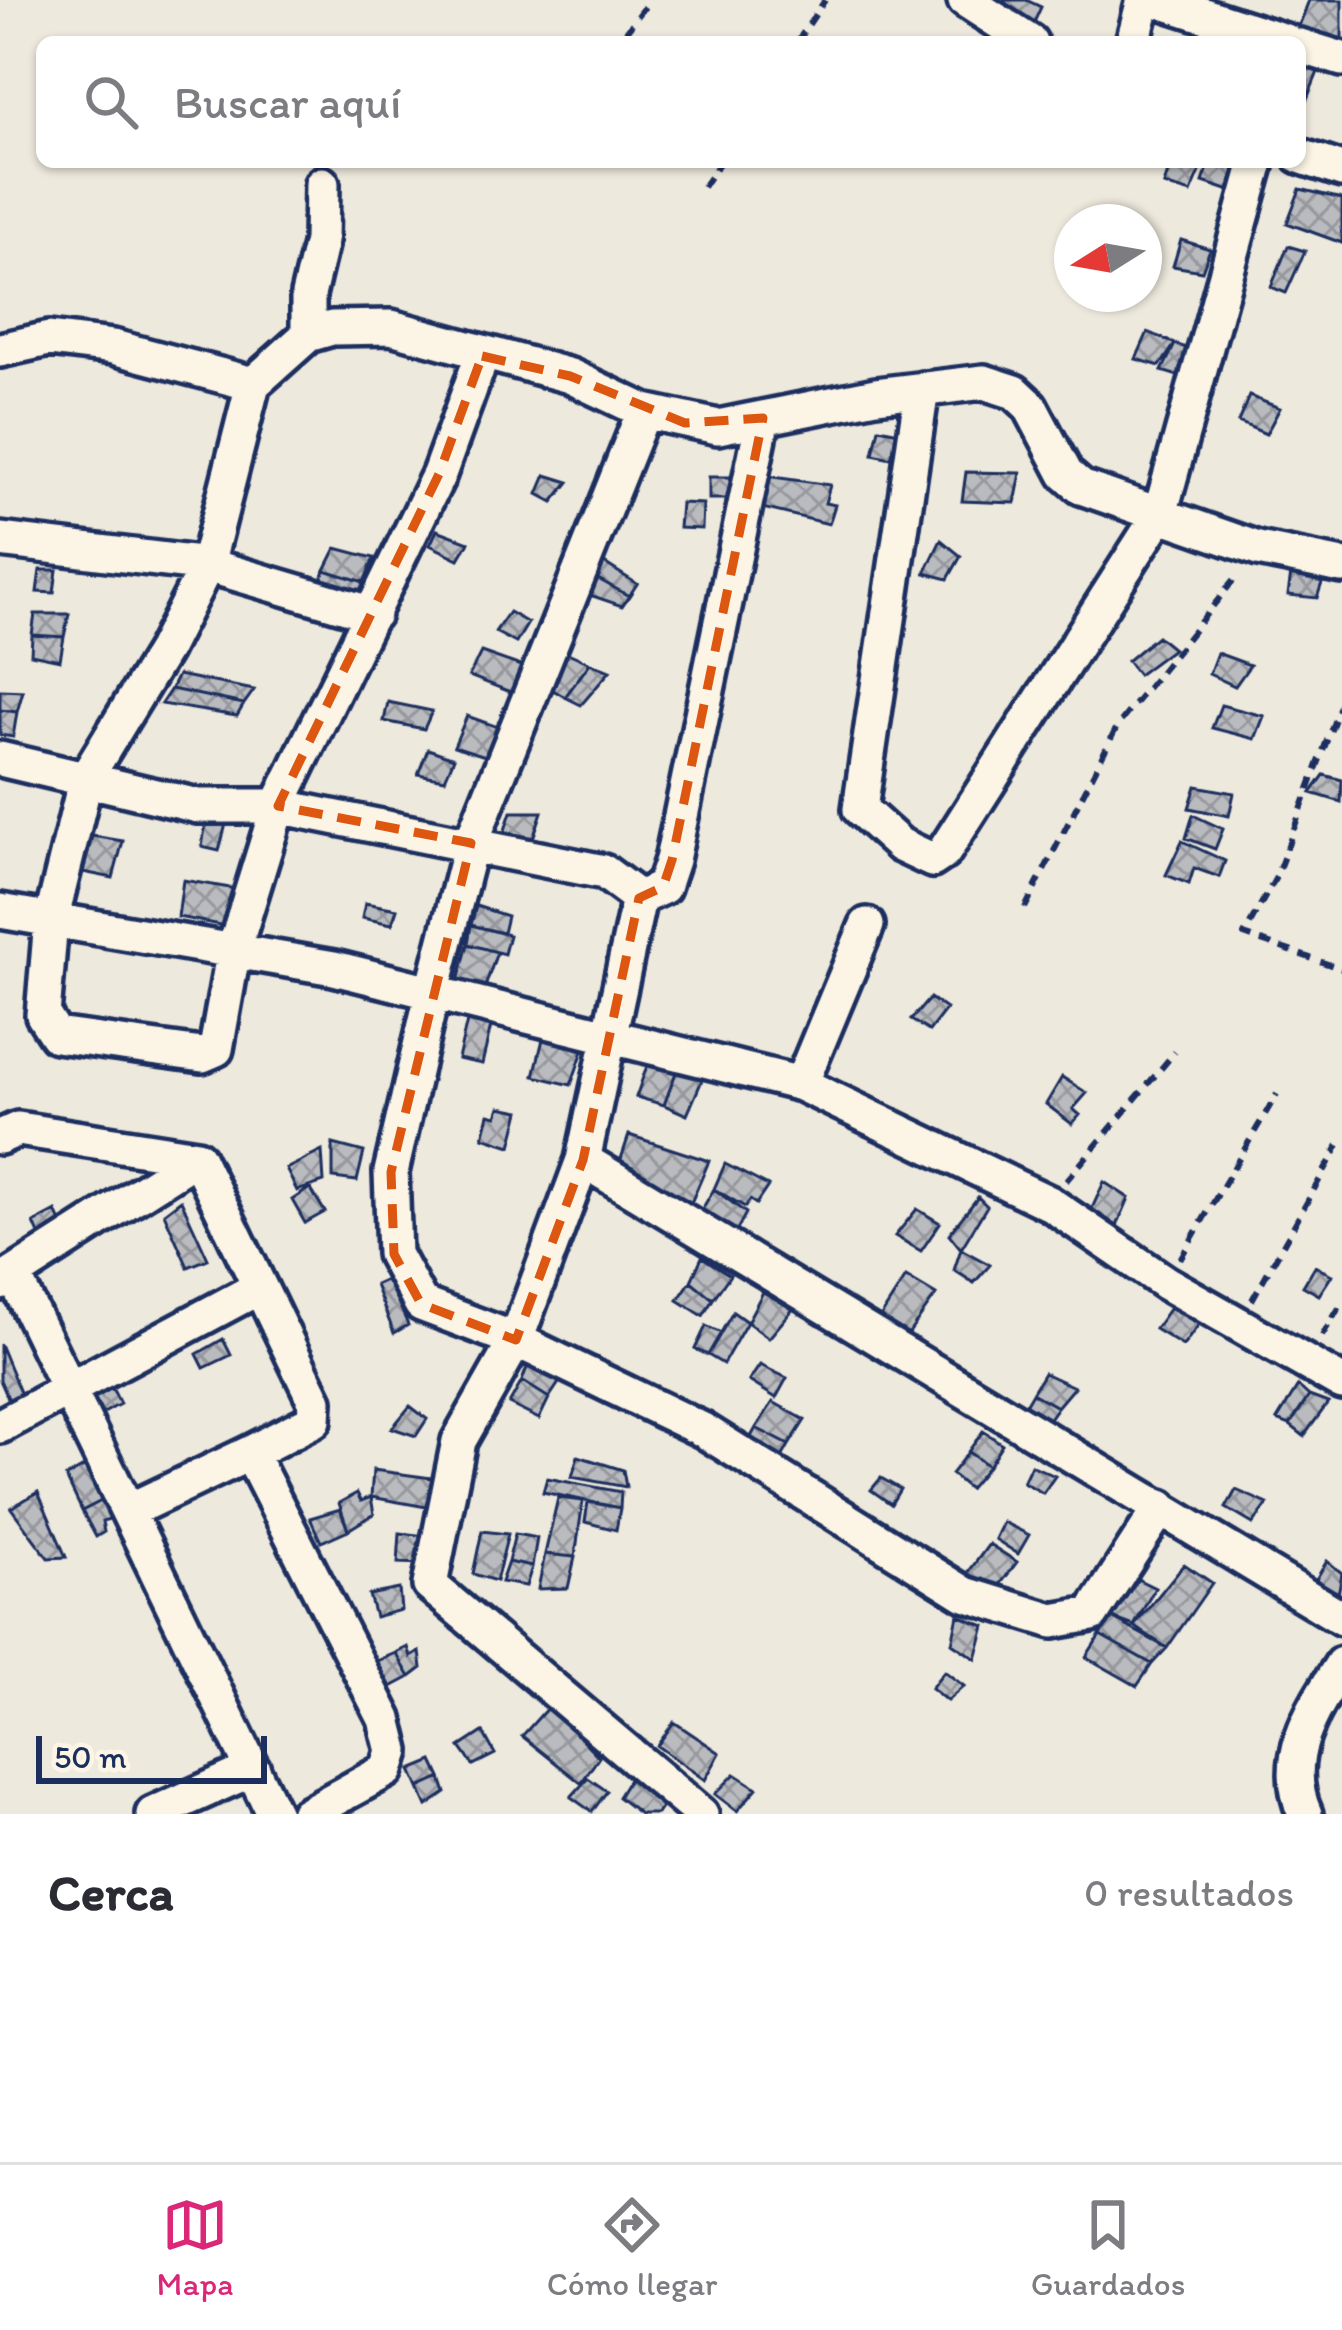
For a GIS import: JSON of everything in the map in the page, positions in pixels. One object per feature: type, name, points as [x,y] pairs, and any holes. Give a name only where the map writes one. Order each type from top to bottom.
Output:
[{"type":"street","points":[[965,0],[1021,36]]},
{"type":"street","points":[[1134,36],[1144,0]]},
{"type":"street","points":[[1157,0],[1269,36]]},
{"type":"street","points":[[1306,48],[1342,59]]},
{"type":"street","points":[[1306,159],[1342,170]]},
{"type":"street","points":[[922,389],[860,809],[900,845],[932,860],[944,852],[1160,514],[1255,168]]},
{"type":"street","points":[[308,335],[308,295],[321,242],[322,184]]},
{"type":"street","points":[[482,356],[439,474],[278,806],[234,949],[216,1049],[202,1055],[56,1035],[43,1015],[51,921],[86,778],[164,650],[207,565],[253,384],[308,335],[332,328],[391,327],[482,356],[570,376],[644,411],[718,427],[984,382],[1015,392],[1040,420],[1066,474],[1081,487],[1258,549],[1342,566]]},
{"type":"street","points":[[0,350],[49,339],[113,347],[253,384]]},
{"type":"street","points":[[644,411],[471,843],[391,1172],[394,1254],[421,1304],[516,1340],[703,1430],[965,1594],[1053,1621],[1092,1614],[1161,1507]]},
{"type":"street","points":[[639,898],[663,887],[672,860],[763,418]]},
{"type":"street","points":[[0,540],[207,565],[373,614]]},
{"type":"street","points":[[0,759],[198,806],[278,806],[471,843],[604,872],[639,898]]},
{"type":"street","points":[[639,898],[584,1160],[516,1340],[459,1442],[430,1585],[701,1814]]},
{"type":"street","points":[[0,911],[234,949],[433,990],[801,1084],[1049,1203],[1166,1283],[1342,1383]]},
{"type":"street","points":[[801,1084],[867,925]]},
{"type":"street","points":[[0,1137],[18,1129],[196,1157]]},
{"type":"street","points":[[196,1157],[7,1279],[128,1511],[274,1814]]},
{"type":"street","points":[[128,1511],[314,1420],[316,1412],[196,1157]]},
{"type":"street","points":[[584,1160],[1342,1618]]},
{"type":"street","points":[[0,1426],[258,1288]]},
{"type":"street","points":[[250,1453],[385,1719],[392,1751],[387,1770],[307,1814]]},
{"type":"street","points":[[1305,1814],[1293,1789],[1303,1725],[1342,1664]]},
{"type":"street","points":[[152,1814],[253,1769]]},
{"type":"path","points":[[625,33],[650,0]]},
{"type":"path","points":[[801,36],[824,0]]},
{"type":"path","points":[[703,187],[716,168]]},
{"type":"path","points":[[1025,908],[1118,725],[1258,549]]},
{"type":"path","points":[[1342,700],[1276,877],[1244,935],[1342,969]]},
{"type":"path","points":[[1049,1203],[1175,1052]]},
{"type":"path","points":[[1166,1283],[1277,1094]]},
{"type":"path","points":[[1239,1324],[1339,1145]]},
{"type":"path","points":[[1307,1361],[1342,1303]]},
{"type":"highlighted area","points":[[482,356],[570,376],[685,423],[763,418],[672,860],[663,887],[639,898],[583,1160],[516,1340],[421,1304],[394,1254],[391,1172],[471,843],[278,806],[439,474]]},
{"type":"building","points":[[990,0],[1026,0],[1041,7],[1031,29]]},
{"type":"building","points":[[1309,0],[1342,0],[1342,48],[1296,34]]},
{"type":"building","points":[[1306,68],[1318,72],[1306,101]]},
{"type":"building","points":[[1169,168],[1201,168],[1191,193],[1164,185]]},
{"type":"building","points":[[1208,168],[1240,168],[1233,192],[1203,182]]},
{"type":"building","points":[[1300,189],[1342,199],[1342,243],[1287,223]]},
{"type":"building","points":[[1181,240],[1210,249],[1202,271],[1173,266]]},
{"type":"building","points":[[1288,246],[1305,251],[1286,293],[1271,287]]},
{"type":"building","points":[[1148,332],[1175,344],[1160,366],[1136,359]]},
{"type":"building","points":[[1175,344],[1195,351],[1181,377],[1162,371]]},
{"type":"building","points":[[1249,396],[1280,408],[1266,434],[1238,422]]},
{"type":"building","points":[[879,428],[899,432],[891,458],[873,454]]},
{"type":"building","points":[[966,472],[1021,473],[1015,503],[962,501]]},
{"type":"building","points":[[546,475],[569,482],[553,502],[538,494]]},
{"type":"building","points":[[766,476],[830,485],[825,503],[835,505],[829,524],[758,507]]},
{"type":"building","points":[[709,477],[743,477],[740,499],[709,499]]},
{"type":"building","points":[[681,503],[703,504],[702,529],[679,528]]},
{"type":"building","points":[[437,530],[469,542],[459,559],[430,545]]},
{"type":"building","points":[[941,540],[961,556],[948,579],[925,573]]},
{"type":"building","points":[[336,548],[374,558],[364,582],[325,570]]},
{"type":"building","points":[[595,557],[637,584],[629,596],[587,573]]},
{"type":"building","points":[[40,570],[57,570],[54,593],[37,592]]},
{"type":"building","points":[[325,570],[364,582],[354,601],[320,584]]},
{"type":"building","points":[[587,573],[629,596],[622,606],[575,590]]},
{"type":"building","points":[[1291,573],[1325,574],[1317,598],[1288,595]]},
{"type":"building","points":[[509,612],[528,623],[516,643],[495,632]]},
{"type":"building","points":[[35,614],[69,614],[64,637],[32,635]]},
{"type":"building","points":[[32,635],[64,637],[60,660],[31,654]]},
{"type":"building","points":[[1157,636],[1173,649],[1138,675],[1127,661]]},
{"type":"building","points":[[481,652],[535,671],[518,695],[469,676]]},
{"type":"building","points":[[568,653],[590,663],[565,697],[548,687]]},
{"type":"building","points":[[1217,653],[1250,665],[1235,686],[1209,674]]},
{"type":"building","points":[[590,663],[610,671],[581,705],[565,697]]},
{"type":"building","points":[[178,675],[254,690],[244,704],[171,689]]},
{"type":"building","points":[[171,689],[244,704],[237,716],[161,704]]},
{"type":"building","points":[[0,690],[23,691],[17,712],[0,710]]},
{"type":"building","points":[[388,702],[432,711],[424,729],[384,721]]},
{"type":"building","points":[[1221,705],[1264,716],[1255,739],[1212,728]]},
{"type":"building","points":[[0,710],[17,712],[13,737],[0,735]]},
{"type":"building","points":[[467,716],[506,730],[498,760],[454,746]]},
{"type":"building","points":[[428,749],[454,758],[445,779],[418,774]]},
{"type":"building","points":[[1324,775],[1342,780],[1341,802],[1311,793]]},
{"type":"building","points":[[1196,786],[1234,793],[1229,816],[1189,808]]},
{"type":"building","points":[[511,812],[542,812],[529,850],[500,845]]},
{"type":"building","points":[[207,815],[227,820],[219,851],[202,847]]},
{"type":"building","points":[[1193,815],[1223,829],[1215,849],[1186,838]]},
{"type":"building","points":[[92,836],[123,841],[113,878],[83,872]]},
{"type":"building","points":[[1182,841],[1225,861],[1219,877],[1194,868],[1189,884],[1166,875]]},
{"type":"building","points":[[183,880],[236,889],[231,927],[178,917]]},
{"type":"building","points":[[365,903],[397,909],[392,924],[362,918]]},
{"type":"building","points":[[476,906],[507,916],[503,933],[471,925]]},
{"type":"building","points":[[471,925],[509,935],[504,954],[468,944]]},
{"type":"building","points":[[468,944],[497,952],[484,990],[457,985]]},
{"type":"building","points":[[930,998],[946,1009],[929,1031],[911,1020]]},
{"type":"building","points":[[468,1017],[492,1022],[482,1064],[458,1059]]},
{"type":"building","points":[[543,1039],[585,1045],[571,1085],[534,1076]]},
{"type":"building","points":[[648,1063],[678,1067],[664,1105],[636,1097]]},
{"type":"building","points":[[678,1067],[705,1073],[687,1115],[664,1105]]},
{"type":"building","points":[[1062,1077],[1087,1093],[1073,1109],[1080,1115],[1072,1124],[1046,1104]]},
{"type":"building","points":[[500,1107],[520,1111],[511,1146],[483,1137],[489,1114],[497,1116]]},
{"type":"building","points":[[629,1135],[709,1161],[690,1205],[619,1165]]},
{"type":"building","points":[[333,1144],[364,1152],[357,1181],[333,1178]]},
{"type":"building","points":[[322,1151],[324,1182],[297,1191],[286,1169]]},
{"type":"building","points":[[725,1164],[768,1186],[756,1204],[750,1200],[745,1207],[714,1189]]},
{"type":"building","points":[[1104,1182],[1129,1198],[1116,1228],[1089,1215]]},
{"type":"building","points":[[310,1188],[325,1212],[305,1223],[292,1200]]},
{"type":"building","points":[[714,1189],[746,1213],[736,1232],[701,1211]]},
{"type":"building","points":[[978,1197],[987,1206],[961,1249],[949,1234]]},
{"type":"building","points":[[181,1200],[208,1259],[188,1267],[164,1213]]},
{"type":"building","points":[[917,1209],[940,1223],[921,1251],[895,1236]]},
{"type":"building","points":[[56,1211],[67,1237],[45,1249],[34,1223]]},
{"type":"building","points":[[961,1249],[990,1265],[974,1283],[954,1270]]},
{"type":"building","points":[[702,1257],[730,1275],[713,1299],[691,1281]]},
{"type":"building","points":[[1315,1266],[1332,1275],[1319,1295],[1303,1286]]},
{"type":"building","points":[[906,1277],[936,1295],[906,1337],[878,1321]]},
{"type":"building","points":[[388,1279],[408,1325],[394,1333],[375,1285]]},
{"type":"building","points":[[691,1281],[713,1299],[703,1316],[678,1300]]},
{"type":"building","points":[[763,1292],[794,1308],[769,1338],[747,1322]]},
{"type":"building","points":[[1172,1305],[1200,1323],[1183,1346],[1155,1329]]},
{"type":"building","points":[[733,1312],[747,1322],[723,1364],[708,1355]]},
{"type":"building","points":[[706,1326],[721,1333],[708,1355],[695,1349]]},
{"type":"building","points":[[223,1339],[231,1355],[204,1368],[197,1354]]},
{"type":"building","points":[[0,1344],[24,1402],[12,1407],[0,1380]]},
{"type":"building","points":[[532,1354],[566,1372],[549,1398],[522,1381]]},
{"type":"building","points":[[760,1365],[787,1378],[776,1398],[749,1381]]},
{"type":"building","points":[[1044,1373],[1074,1387],[1057,1407],[1032,1393]]},
{"type":"building","points":[[522,1381],[549,1398],[539,1419],[509,1404]]},
{"type":"building","points":[[1298,1386],[1309,1396],[1290,1425],[1277,1420]]},
{"type":"building","points":[[112,1388],[120,1404],[100,1415],[90,1401]]},
{"type":"building","points":[[1032,1393],[1057,1407],[1045,1424],[1022,1410]]},
{"type":"building","points":[[1309,1396],[1328,1403],[1304,1436],[1290,1425]]},
{"type":"building","points":[[773,1402],[805,1420],[789,1445],[756,1428]]},
{"type":"building","points":[[410,1406],[427,1419],[416,1436],[392,1428]]},
{"type":"building","points":[[756,1428],[789,1445],[775,1470],[744,1449]]},
{"type":"building","points":[[983,1431],[1002,1444],[988,1466],[968,1452]]},
{"type":"building","points":[[968,1452],[988,1466],[969,1489],[951,1474]]},
{"type":"building","points":[[578,1456],[623,1470],[626,1487],[572,1477]]},
{"type":"building","points":[[89,1464],[109,1497],[82,1511],[66,1477]]},
{"type":"building","points":[[1031,1465],[1055,1476],[1043,1493],[1023,1482]]},
{"type":"building","points":[[373,1470],[439,1479],[432,1508],[371,1497]]},
{"type":"building","points":[[547,1478],[621,1492],[620,1508],[543,1492]]},
{"type":"building","points":[[881,1478],[900,1489],[891,1504],[871,1490]]},
{"type":"building","points":[[1236,1490],[1268,1504],[1253,1524],[1226,1508]]},
{"type":"building","points":[[38,1492],[66,1557],[48,1558],[11,1508]]},
{"type":"building","points":[[357,1493],[361,1501],[371,1497],[374,1514],[348,1530],[339,1503]]},
{"type":"building","points":[[109,1497],[117,1517],[102,1521],[104,1532],[96,1537],[82,1511]]},
{"type":"building","points":[[558,1498],[583,1501],[575,1557],[545,1554]]},
{"type":"building","points":[[588,1502],[620,1508],[616,1530],[585,1522]]},
{"type":"building","points":[[340,1509],[348,1530],[321,1542],[310,1518]]},
{"type":"building","points":[[1003,1522],[1029,1535],[1018,1554],[995,1539]]},
{"type":"building","points":[[482,1531],[508,1534],[496,1581],[473,1574]]},
{"type":"building","points":[[400,1533],[427,1536],[424,1564],[398,1563]]},
{"type":"building","points":[[515,1534],[537,1538],[532,1567],[508,1562]]},
{"type":"building","points":[[989,1544],[1017,1562],[994,1593],[962,1581]]},
{"type":"building","points":[[545,1554],[575,1557],[568,1588],[538,1589]]},
{"type":"building","points":[[1327,1561],[1342,1573],[1337,1600],[1312,1586]]},
{"type":"building","points":[[508,1562],[532,1567],[526,1586],[501,1582]]},
{"type":"building","points":[[1184,1564],[1212,1583],[1167,1648],[1134,1626]]},
{"type":"building","points":[[1137,1579],[1155,1588],[1134,1626],[1110,1617]]},
{"type":"building","points":[[399,1589],[401,1610],[375,1617],[369,1595]]},
{"type":"building","points":[[958,1615],[985,1626],[976,1659],[952,1643]]},
{"type":"building","points":[[1110,1617],[1167,1648],[1152,1664],[1100,1635]]},
{"type":"building","points":[[1100,1635],[1152,1664],[1137,1686],[1086,1657]]},
{"type":"building","points":[[408,1647],[411,1657],[420,1652],[422,1668],[410,1677],[396,1653]]},
{"type":"building","points":[[396,1653],[410,1677],[391,1687],[377,1661]]},
{"type":"building","points":[[944,1671],[964,1686],[947,1701],[931,1688]]},
{"type":"building","points":[[549,1706],[599,1757],[581,1783],[522,1736]]},
{"type":"building","points":[[674,1722],[720,1753],[705,1780],[657,1746]]},
{"type":"building","points":[[483,1732],[495,1754],[473,1765],[460,1747]]},
{"type":"building","points":[[433,1761],[441,1778],[419,1788],[411,1770]]},
{"type":"building","points":[[635,1770],[670,1795],[657,1814],[640,1814],[618,1797]]},
{"type":"building","points":[[735,1774],[757,1788],[737,1811],[715,1794]]},
{"type":"building","points":[[441,1778],[446,1793],[427,1806],[419,1788]]},
{"type":"building","points":[[588,1778],[607,1791],[592,1812],[571,1797]]}]
